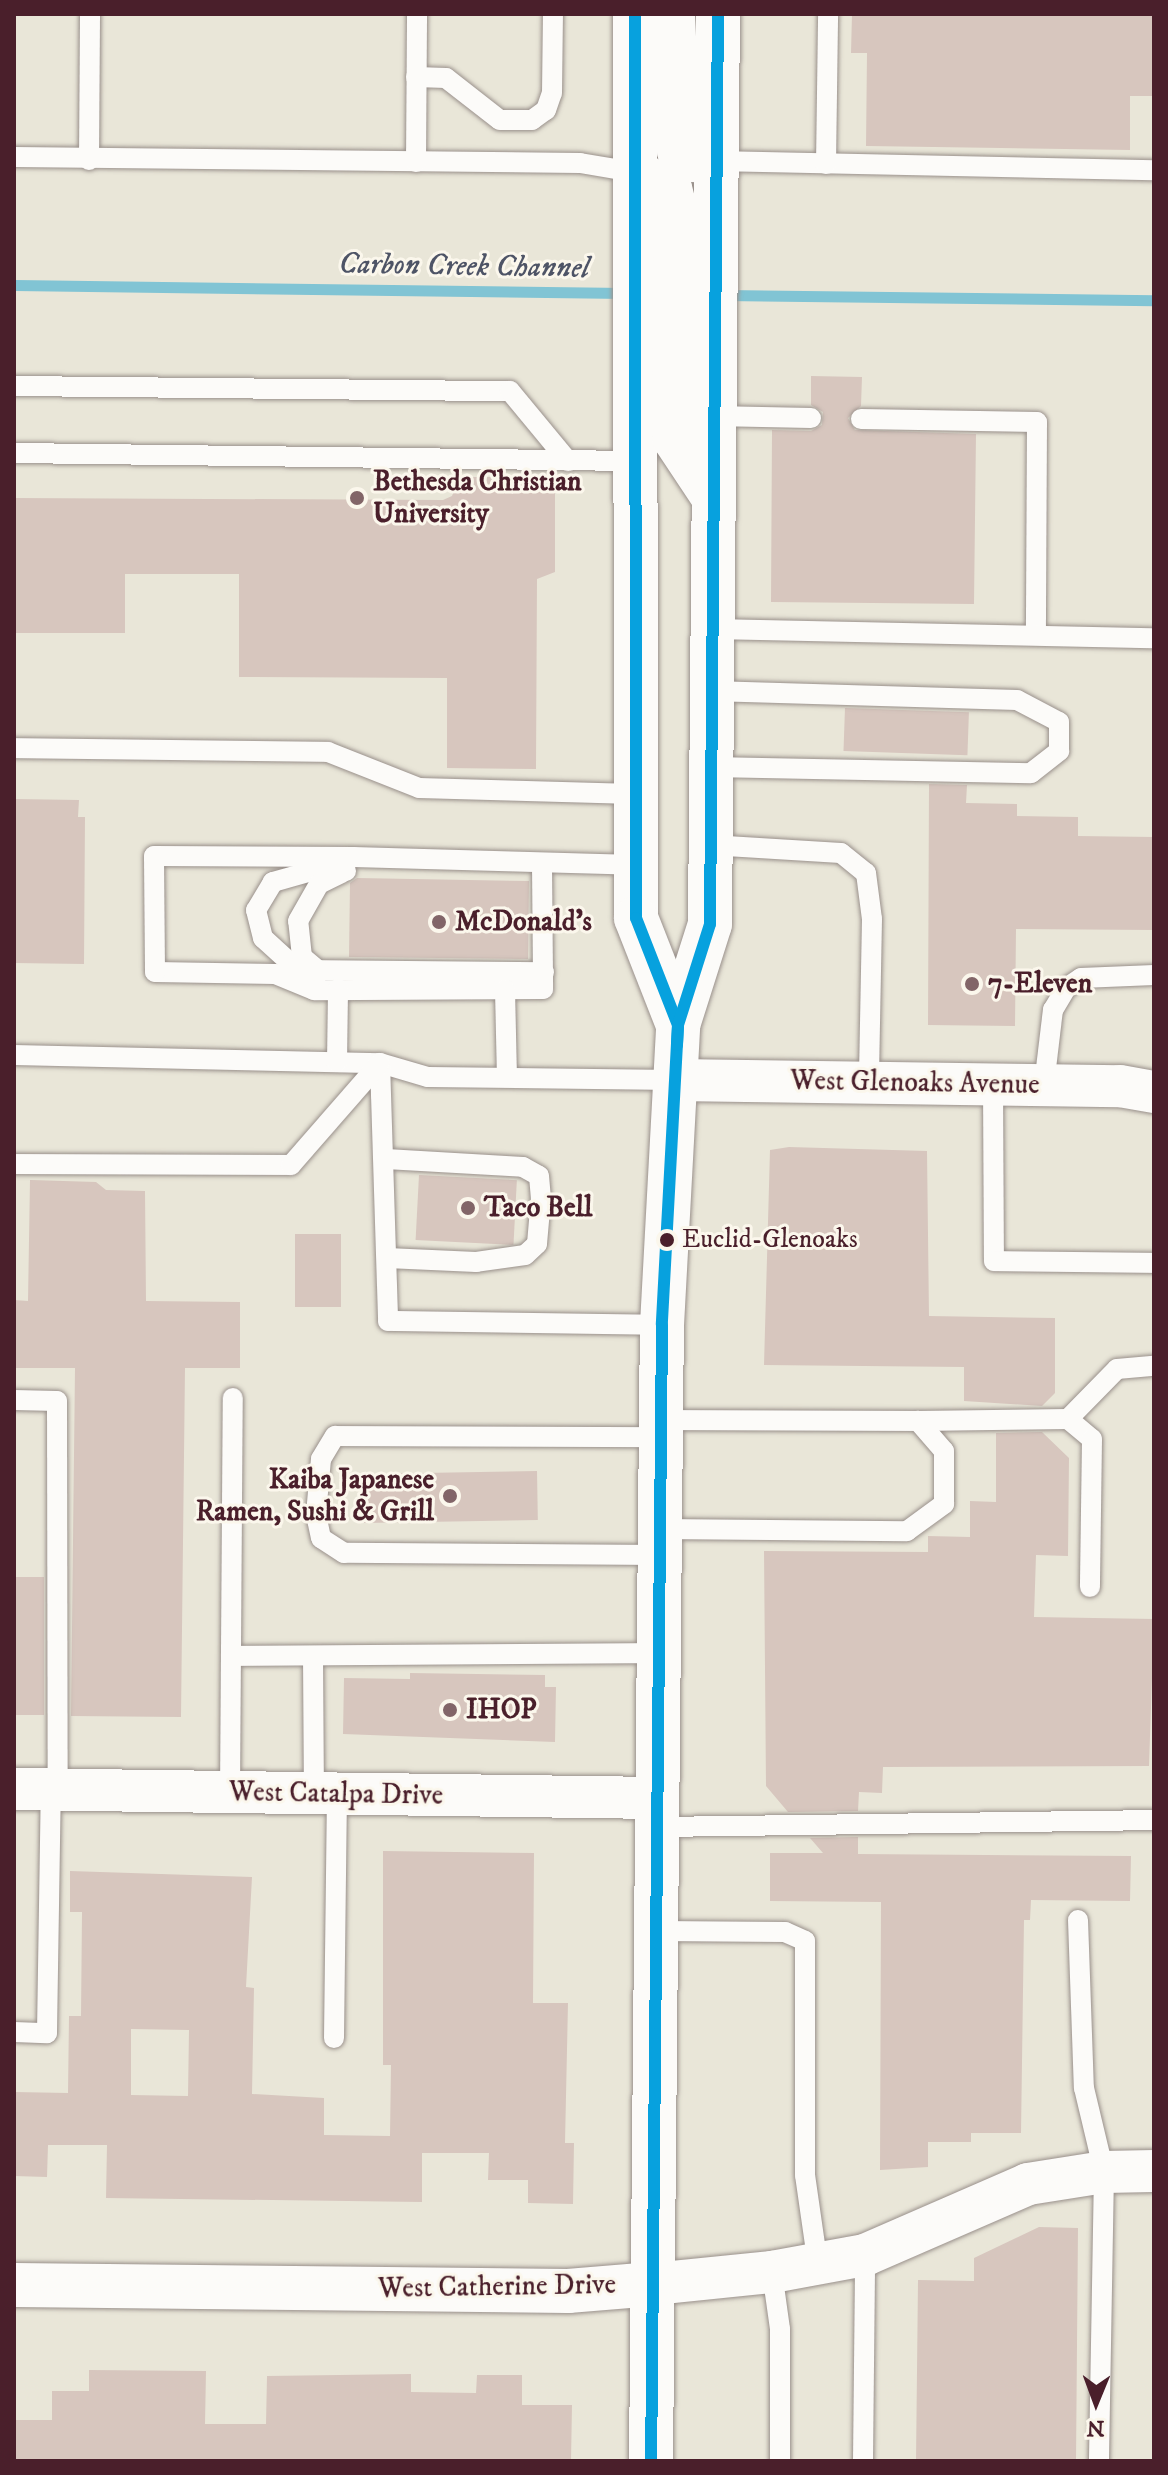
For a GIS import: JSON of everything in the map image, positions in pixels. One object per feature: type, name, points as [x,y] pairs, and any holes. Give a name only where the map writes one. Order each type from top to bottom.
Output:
[{"type":"main road","points":[[635,14],[634,172],[674,239],[674,364],[633,461],[636,918],[678,1025]]},
{"type":"main road","points":[[673,14],[679,151],[691,160],[715,161]]},
{"type":"main road","points":[[713,497],[674,438],[674,239],[715,161],[718,14]]},
{"type":"main road","points":[[651,2461],[662,1325],[678,1025],[710,924],[713,416],[674,364]]},
{"type":"main road","name":"West Catherine Drive","points":[[14,2285],[568,2291],[653,2284]]},
{"type":"street","name":"West Glenoaks Avenue","points":[[675,1080],[1044,1085],[1154,1092]]},
{"type":"street","name":"West Catalpa Drive","points":[[41,1789],[326,1794],[658,1813]]},
{"type":"street","name":"West Catherine Drive","points":[[653,2284],[772,2272],[865,2255],[1028,2184],[1104,2172],[1154,2171]]},
{"type":"lane","points":[[89,160],[90,14]]},
{"type":"lane","points":[[416,162],[417,14]]},
{"type":"lane","points":[[416,77],[446,78],[500,120],[532,120],[546,110],[552,93],[553,14]]},
{"type":"lane","points":[[826,164],[828,14]]},
{"type":"lane","points":[[14,157],[580,163],[634,172]]},
{"type":"lane","points":[[715,161],[1154,170]]},
{"type":"lane","points":[[14,386],[510,391],[568,461]]},
{"type":"lane","points":[[713,416],[811,418]]},
{"type":"lane","points":[[861,419],[1037,422],[1036,635]]},
{"type":"lane","points":[[14,453],[633,461]]},
{"type":"lane","points":[[711,629],[1154,638]]},
{"type":"lane","points":[[711,691],[1017,700],[1059,722],[1059,751],[1031,773],[711,767]]},
{"type":"lane","points":[[14,748],[328,752],[419,788],[634,794]]},
{"type":"lane","points":[[710,845],[841,853],[866,873],[872,919],[869,1082]]},
{"type":"lane","points":[[542,863],[543,989],[314,990],[275,974],[155,972],[154,856],[452,860],[635,865]]},
{"type":"lane","points":[[452,860],[442,873],[312,871],[273,882],[256,910],[263,938],[298,970],[321,973],[544,972]]},
{"type":"lane","points":[[321,973],[302,957],[298,921],[319,884],[345,871]]},
{"type":"lane","points":[[1044,1085],[1053,1010],[1066,988],[1081,978],[1154,975]]},
{"type":"lane","points":[[337,1062],[338,989]]},
{"type":"lane","points":[[505,990],[507,1077]]},
{"type":"lane","points":[[14,1055],[380,1063],[428,1077],[675,1080]]},
{"type":"lane","points":[[380,1063],[386,1159],[388,1321],[662,1325]]},
{"type":"lane","points":[[14,1164],[291,1165],[380,1063]]},
{"type":"lane","points":[[993,1084],[994,1261],[1154,1263]]},
{"type":"lane","points":[[386,1159],[523,1167],[539,1176],[541,1198],[537,1244],[525,1255],[476,1262],[387,1258]]},
{"type":"lane","points":[[1068,1419],[1117,1369],[1154,1366]]},
{"type":"lane","points":[[230,1792],[233,1398]]},
{"type":"lane","points":[[14,1400],[57,1401],[41,1789],[47,2033],[14,2032]]},
{"type":"lane","points":[[918,1421],[944,1451],[944,1504],[907,1531],[344,1553],[321,1538],[316,1514],[321,1459],[335,1436],[918,1421],[1068,1419],[1092,1439],[1090,1587]]},
{"type":"lane","points":[[231,1656],[659,1653]]},
{"type":"lane","points":[[313,1656],[326,1794],[334,2038]]},
{"type":"lane","points":[[658,1813],[1154,1820]]},
{"type":"lane","points":[[1078,1920],[1084,2088],[1104,2172],[1099,2461]]},
{"type":"lane","points":[[657,1931],[785,1932],[805,1941],[805,2175],[818,2265]]},
{"type":"lane","points":[[863,2461],[865,2255]]},
{"type":"lane","points":[[772,2272],[780,2329],[780,2461]]},
{"type":"building","points":[[852,14],[1154,14],[1154,96],[1130,96],[1130,150],[866,146],[867,53],[851,53]]},
{"type":"building","points":[[811,376],[862,377],[861,406],[848,418],[855,430],[976,434],[974,604],[771,602],[772,430],[811,431],[822,425],[823,412],[811,405]]},
{"type":"building","points":[[459,477],[555,477],[555,572],[537,579],[536,769],[447,768],[447,678],[239,677],[239,574],[125,574],[125,633],[14,633],[14,498],[443,500],[452,496]]},
{"type":"building","points":[[845,708],[969,712],[967,755],[843,751]]},
{"type":"building","points":[[929,784],[967,785],[966,803],[1017,804],[1017,816],[1078,817],[1078,836],[1154,837],[1154,930],[1016,929],[1015,1026],[928,1025]]},
{"type":"building","points":[[14,799],[79,800],[78,817],[85,817],[84,964],[14,963]]},
{"type":"building","name":"McDonald's","points":[[357,878],[529,881],[528,959],[349,957],[350,883]]},
{"type":"building","points":[[789,1147],[927,1151],[929,1316],[1055,1318],[1055,1393],[1042,1406],[964,1401],[964,1367],[764,1365],[770,1150]]},
{"type":"building","name":"Taco Bell","points":[[419,1175],[517,1180],[513,1245],[416,1240]]},
{"type":"building","points":[[30,1180],[96,1182],[106,1190],[145,1191],[146,1301],[240,1302],[240,1368],[185,1368],[181,1717],[71,1716],[75,1368],[14,1368],[14,1300],[28,1301]]},
{"type":"building","points":[[295,1234],[341,1234],[341,1307],[295,1307]]},
{"type":"building","points":[[1042,1432],[1069,1458],[1068,1556],[1036,1555],[1034,1617],[1154,1619],[1149,1766],[883,1767],[882,1793],[859,1792],[858,1811],[788,1812],[766,1786],[764,1551],[928,1552],[928,1536],[970,1537],[970,1501],[996,1502],[996,1433]]},
{"type":"building","name":"Kaiba Japanese Ramen, Sushi & Grill","points":[[537,1471],[538,1520],[364,1523],[363,1474]]},
{"type":"building","points":[[14,1577],[44,1577],[44,1715],[14,1715]]},
{"type":"building","name":"IHOP","points":[[410,1673],[545,1675],[545,1687],[556,1687],[555,1742],[343,1734],[344,1678],[410,1679]]},
{"type":"building","points":[[858,1837],[858,1854],[1131,1856],[1130,1901],[1031,1900],[1030,1920],[1024,1920],[1021,2133],[971,2133],[971,2142],[928,2142],[928,2167],[880,2170],[881,1902],[770,1901],[770,1853],[823,1853],[810,1838]]},
{"type":"building","points":[[383,1851],[534,1853],[533,2003],[568,2003],[565,2143],[574,2143],[573,2204],[528,2203],[528,2180],[488,2180],[489,2153],[422,2153],[422,2202],[106,2198],[107,2145],[48,2145],[47,2177],[14,2176],[14,2092],[68,2093],[69,2016],[81,2016],[82,1912],[70,1912],[70,1871],[252,1877],[246,1987],[254,1988],[252,2094],[324,2098],[324,2135],[390,2136],[391,2065],[383,2065]],"holes":[[[131,2029],[189,2030],[188,2096],[131,2095]]]},
{"type":"building","points":[[1039,2227],[1078,2228],[1076,2461],[916,2461],[918,2280],[974,2281],[974,2258]]},
{"type":"building","points":[[89,2370],[206,2371],[205,2424],[266,2424],[267,2376],[411,2374],[411,2392],[476,2393],[477,2375],[522,2375],[522,2405],[572,2405],[571,2461],[14,2461],[14,2420],[52,2420],[52,2391],[89,2391]]},
{"type":"waterway","name":"Carbon Creek Channel","points":[[14,285],[625,293]]},
{"type":"waterway","name":"Carbon Creek Channel","points":[[723,295],[1154,300]]},
{"type":"transit line","points":[[635,14],[636,918],[678,1025],[662,1325],[651,2461]]},
{"type":"transit line","points":[[677,1045],[678,1025],[710,924],[718,14]]},
{"type":"place","name":"Bethesda Christian University","points":[[357,498]]},
{"type":"place","name":"McDonald's","points":[[439,922]]},
{"type":"place","name":"7-Eleven","points":[[972,984]]},
{"type":"place","name":"Taco Bell","points":[[468,1208]]},
{"type":"place","name":"Euclid-Glenoaks","points":[[667,1240]]},
{"type":"place","name":"Kaiba Japanese Ramen, Sushi & Grill","points":[[450,1496]]},
{"type":"place","name":"IHOP","points":[[450,1710]]}]
